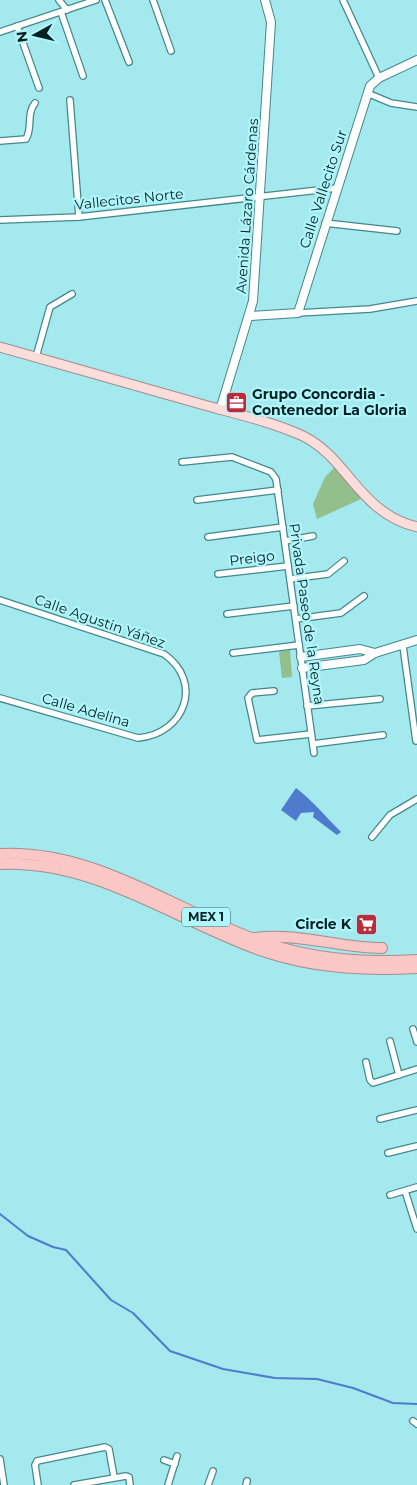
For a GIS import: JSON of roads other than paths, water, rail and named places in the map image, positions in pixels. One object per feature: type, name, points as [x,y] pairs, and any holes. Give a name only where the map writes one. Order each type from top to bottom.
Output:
[{"type":"highway","name":"MEX 1","points":[[0,854],[50,856],[95,868],[252,938],[283,948],[330,959],[379,962],[417,960]]},
{"type":"highway","name":"MEX 1","points":[[0,864],[55,867],[102,880],[257,949],[295,960],[364,970],[417,968]]},
{"type":"highway","points":[[252,938],[276,936],[350,947],[382,948]]},
{"type":"main road","points":[[0,347],[287,430],[310,440],[325,453],[373,505],[398,521],[417,527]]},
{"type":"street","points":[[59,0],[83,76]]},
{"type":"street","points":[[0,32],[96,0]]},
{"type":"street","points":[[105,0],[129,62]]},
{"type":"street","points":[[153,0],[172,51]]},
{"type":"street","points":[[343,0],[379,78],[417,60]]},
{"type":"street","name":"Avenida Lázaro Cárdenas","points":[[220,410],[250,316],[256,276],[270,22],[268,1]]},
{"type":"street","points":[[18,26],[39,88]]},
{"type":"street","name":"Calle Vallecito Sur","points":[[298,313],[367,93],[370,86],[379,78]]},
{"type":"street","points":[[367,93],[391,103],[417,107]]},
{"type":"street","points":[[70,100],[79,218]]},
{"type":"street","points":[[0,141],[26,138],[29,134],[29,114],[35,103]]},
{"type":"street","name":"Vallecitos Norte","points":[[0,220],[79,218],[336,188]]},
{"type":"street","points":[[325,223],[397,231]]},
{"type":"street","points":[[36,357],[50,307],[72,294]]},
{"type":"street","points":[[250,316],[370,309],[417,301]]},
{"type":"street","name":"Privada Paseo de la Reyna","points":[[182,462],[232,457],[271,472],[276,479],[314,753]]},
{"type":"street","points":[[197,500],[278,490]]},
{"type":"street","points":[[208,537],[283,526]]},
{"type":"street","points":[[285,541],[313,536]]},
{"type":"street","points":[[290,579],[328,574],[344,562]]},
{"type":"street","name":"Preigo","points":[[218,574],[288,566]]},
{"type":"street","points":[[296,619],[342,613],[364,596]]},
{"type":"street","name":"Calle Agustin Yáñez","points":[[0,600],[164,654],[179,668],[184,679],[186,692],[183,707]]},
{"type":"street","points":[[227,614],[294,606]]},
{"type":"street","points":[[302,668],[364,660],[375,653],[403,646],[417,640]]},
{"type":"street","points":[[233,653],[299,645]]},
{"type":"street","points":[[403,646],[416,741]]},
{"type":"street","points":[[300,657],[360,649],[375,653]]},
{"type":"street","points":[[274,691],[252,693],[248,698],[257,740],[311,734]]},
{"type":"street","name":"Calle Adelina","points":[[0,698],[138,738],[154,735],[169,728],[177,720],[183,707]]},
{"type":"street","points":[[307,706],[380,699]]},
{"type":"street","points":[[313,744],[383,735]]},
{"type":"street","points":[[372,837],[394,812],[417,799]]},
{"type":"street","points":[[413,1029],[417,1042]]},
{"type":"street","points":[[390,1041],[399,1075]]},
{"type":"street","points":[[366,1062],[372,1082],[417,1070]]},
{"type":"street","points":[[380,1119],[417,1110]]},
{"type":"street","points":[[388,1153],[417,1146]]},
{"type":"street","points":[[390,1195],[417,1188]]},
{"type":"street","points":[[405,1191],[417,1229]]},
{"type":"street","points":[[38,1485],[35,1465],[37,1461],[108,1448],[114,1478]]},
{"type":"street","points":[[168,1485],[177,1456]]},
{"type":"street","points":[[164,1460],[175,1464]]},
{"type":"street","points":[[0,1463],[4,1485]]},
{"type":"street","points":[[208,1485],[213,1471]]},
{"type":"street","points":[[74,1485],[127,1476],[130,1485]]},
{"type":"water","points":[[296,788],[341,832],[337,835],[313,817],[314,812],[301,813],[296,821],[281,810]]},
{"type":"waterway","points":[[0,1214],[28,1236],[53,1247],[66,1250],[111,1300],[133,1313],[170,1351],[223,1369],[275,1378],[317,1379],[353,1388],[393,1403],[417,1404]]},
{"type":"place","name":"Grupo Concordia - Contenedor La Gloria","points":[[236,402]]},
{"type":"place","name":"Circle K","points":[[367,924]]}]
